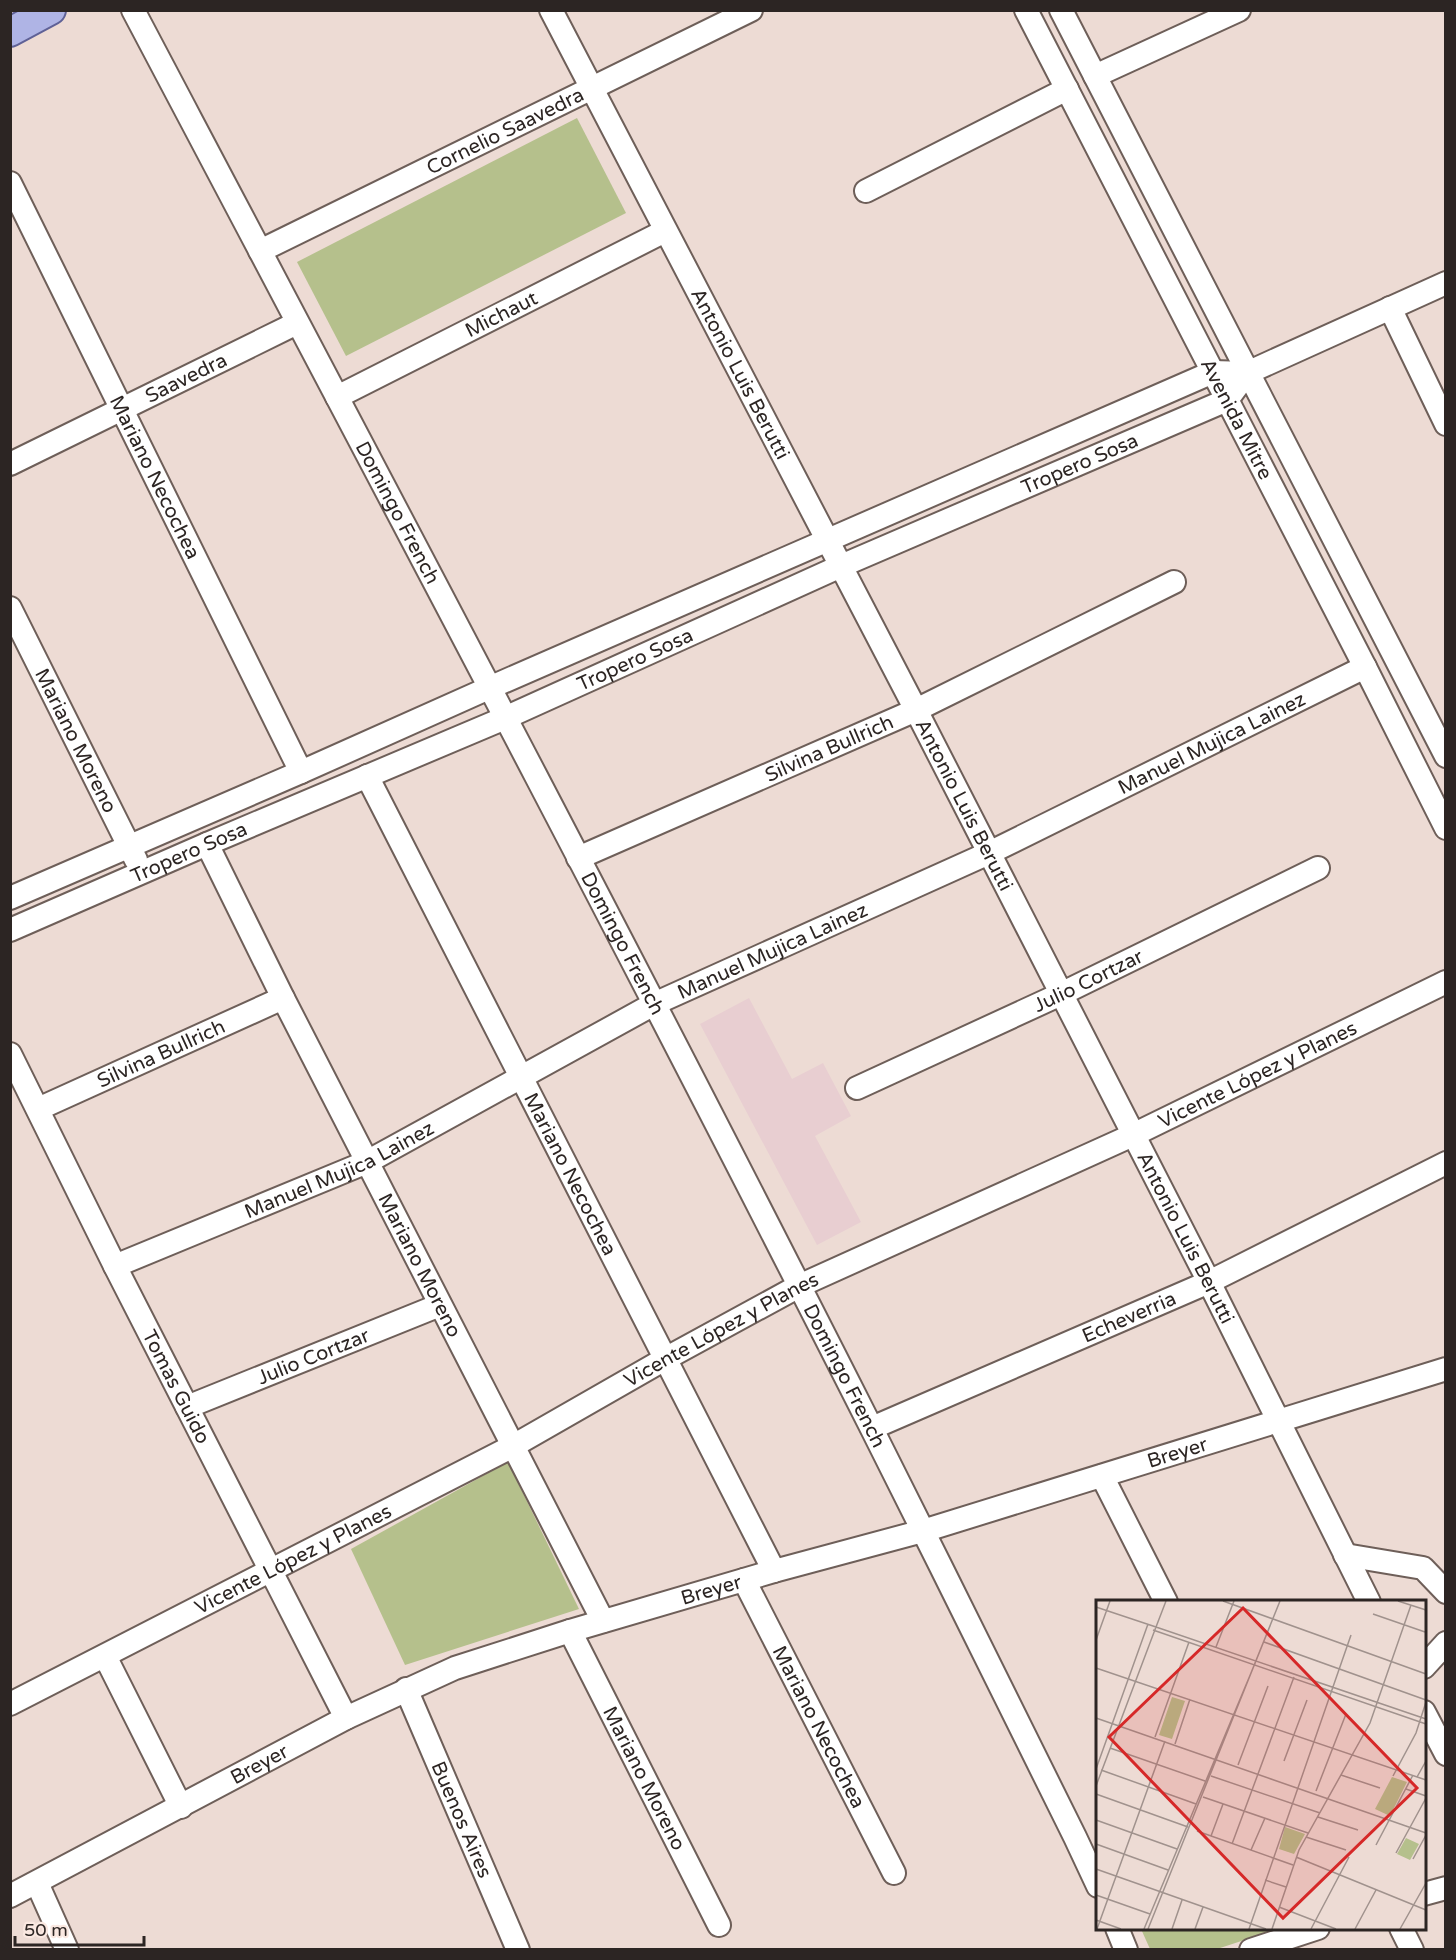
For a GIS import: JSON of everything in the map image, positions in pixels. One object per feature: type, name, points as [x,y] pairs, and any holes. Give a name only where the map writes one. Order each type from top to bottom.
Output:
[{"type":"main road","points":[[10,32],[51,10]]},
{"type":"street","name":"Domingo French","points":[[133,10],[654,1004],[872,1428],[1096,1882]]},
{"type":"street","name":"Antonio Luis Berutti","points":[[551,10],[916,710],[1209,1282],[1368,1600]]},
{"type":"street","name":"Cornelio Saavedra","points":[[260,251],[751,10]]},
{"type":"street","name":"Avenida Mitre","points":[[1026,10],[1446,828]]},
{"type":"street","name":"Avenida Mitre","points":[[1061,10],[1446,756]]},
{"type":"street","points":[[1095,76],[1239,10]]},
{"type":"street","points":[[866,191],[1067,89]]},
{"type":"street","name":"Mariano Necochea","points":[[10,183],[302,772]]},
{"type":"street","name":"Michaut","points":[[337,397],[665,231]]},
{"type":"street","name":"Tropero Sosa","points":[[10,898],[1213,372],[1247,373],[1446,283]]},
{"type":"street","points":[[1390,308],[1446,424]]},
{"type":"street","name":"Saavedra","points":[[10,464],[297,323]]},
{"type":"street","name":"Tropero Sosa","points":[[10,930],[505,718],[841,566],[1227,400],[1247,373]]},
{"type":"street","name":"Silvina Bullrich","points":[[578,858],[916,710],[1174,582]]},
{"type":"street","name":"Mariano Moreno","points":[[10,608],[142,872]]},
{"type":"street","name":"Manuel Mujica Lainez","points":[[116,1266],[367,1162],[654,1004],[989,853],[1365,667]]},
{"type":"street","name":"Mariano Necochea","points":[[367,776],[774,1571]]},
{"type":"street","name":"Mariano Moreno","points":[[207,844],[283,998],[603,1622]]},
{"type":"street","name":"Julio Cortzar","points":[[857,1088],[1061,994],[1318,868]]},
{"type":"street","name":"Vicente López y Planes","points":[[10,1704],[513,1446],[799,1286],[1133,1135],[1446,982]]},
{"type":"street","name":"Silvina Bullrich","points":[[38,1109],[283,998]]},
{"type":"street","name":"Tomas Guido","points":[[10,1054],[346,1718]]},
{"type":"street","name":"Echeverria","points":[[872,1428],[1209,1282],[1446,1163]]},
{"type":"street","name":"Julio Cortzar","points":[[187,1407],[440,1305]]},
{"type":"street","name":"Breyer","points":[[10,1896],[346,1718],[455,1668],[570,1631],[774,1571],[923,1531],[1446,1369]]},
{"type":"street","points":[[1102,1476],[1165,1600]]},
{"type":"street","points":[[1346,1555],[1423,1568],[1446,1592]]},
{"type":"street","name":"Mariano Necochea","points":[[744,1580],[894,1873]]},
{"type":"street","name":"Mariano Moreno","points":[[570,1631],[719,1925]]},
{"type":"street","points":[[1426,1666],[1446,1642]]},
{"type":"street","points":[[105,1656],[181,1807]]},
{"type":"street","name":"Buenos Aires","points":[[406,1689],[518,1950]]},
{"type":"street","points":[[1426,1714],[1438,1744]]},
{"type":"street","points":[[37,1883],[67,1950]]},
{"type":"street","points":[[1426,1894],[1446,1888]]},
{"type":"street","points":[[1116,1930],[1126,1950]]},
{"type":"street","points":[[1251,1950],[1315,1930]]},
{"type":"street","points":[[1402,1930],[1412,1950]]},
{"type":"shaded area","points":[[749,998],[792,1079],[823,1063],[851,1116],[815,1136],[861,1222],[817,1245],[700,1024]]},
{"type":"green space","points":[[577,118],[626,213],[346,356],[297,262]]},
{"type":"green space","points":[[508,1462],[579,1609],[405,1665],[351,1549]]},
{"type":"green space","points":[[1141,1930],[1275,1930],[1217,1949],[1150,1949]]}]
